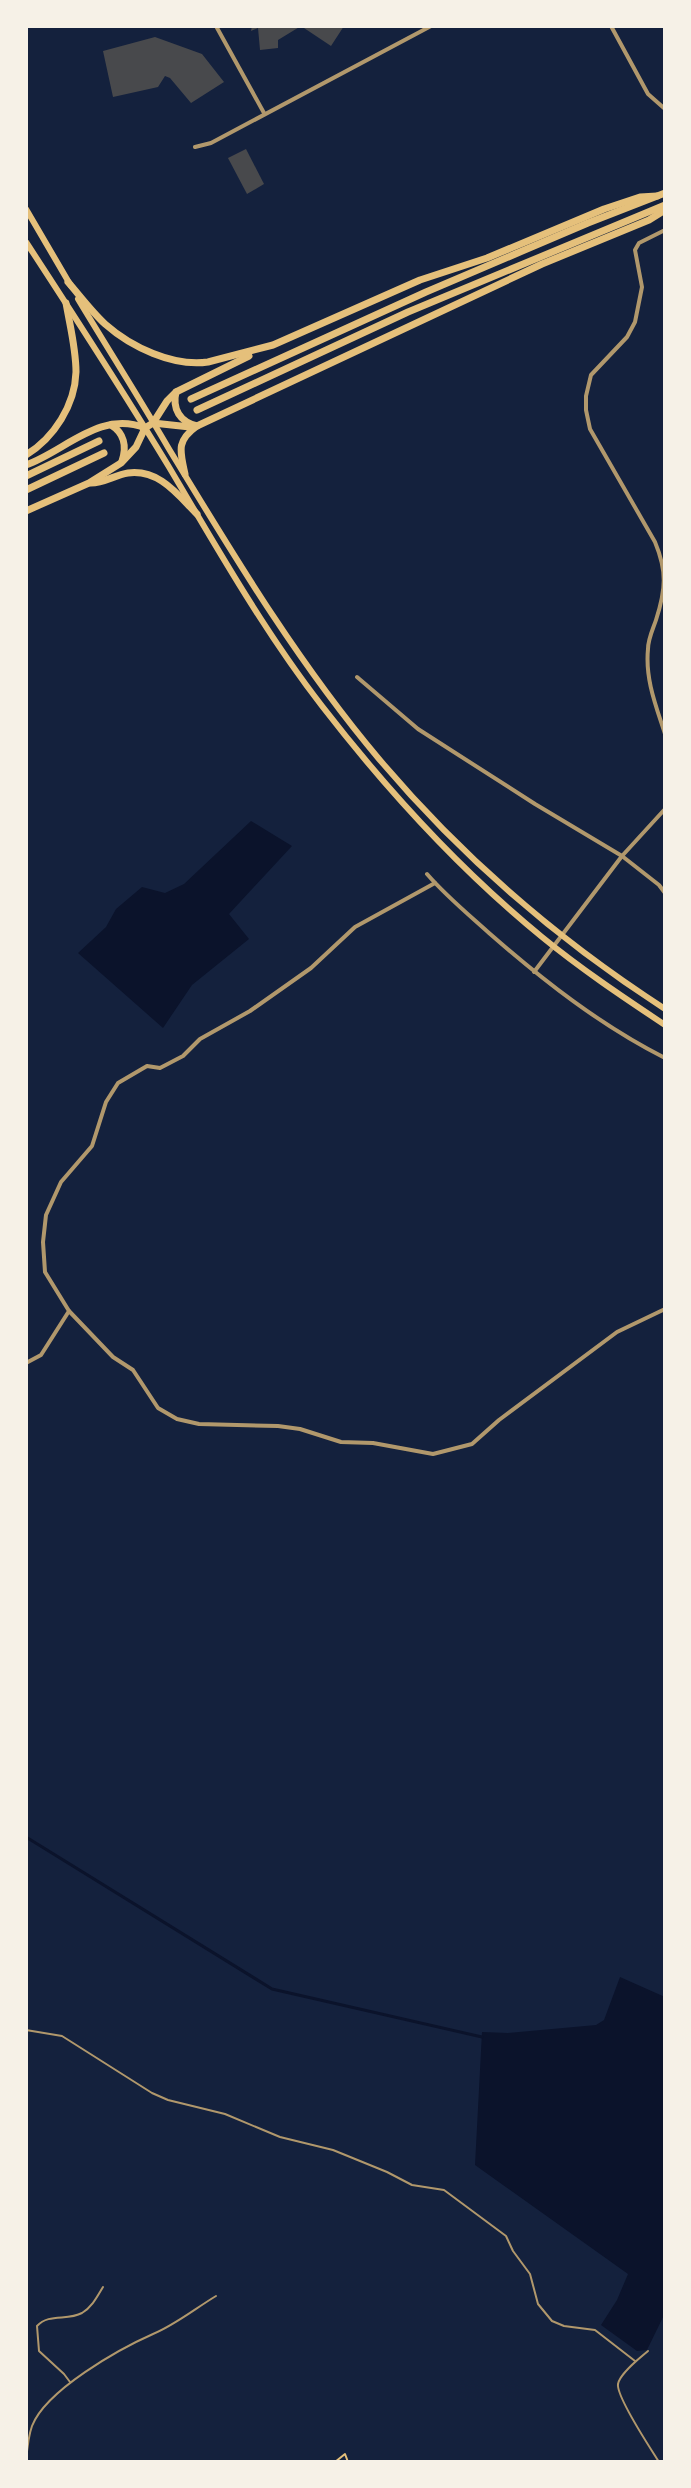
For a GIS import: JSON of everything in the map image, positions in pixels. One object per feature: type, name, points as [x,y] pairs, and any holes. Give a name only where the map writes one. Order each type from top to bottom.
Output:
[{"type":"highway","points":[[26,511],[89,483],[121,463],[136,447],[145,428],[153,423],[176,392],[420,280],[487,258],[604,209],[640,197],[661,195]]},
{"type":"highway","points":[[191,399],[511,255],[661,195]]},
{"type":"highway","points":[[197,410],[422,306],[665,207]]},
{"type":"highway","points":[[185,474],[182,439],[197,426],[542,264],[649,220],[665,207]]},
{"type":"highway","points":[[68,282],[105,324],[133,343],[168,359],[208,362],[273,345]]},
{"type":"highway","points":[[26,455],[53,432],[66,413],[74,388],[75,355],[66,303]]},
{"type":"highway","points":[[176,392],[174,404],[178,415],[188,424],[197,426]]},
{"type":"highway","points":[[153,423],[197,426]]},
{"type":"highway","points":[[26,465],[91,431],[111,425],[131,424],[145,428]]},
{"type":"highway","points":[[111,425],[117,428],[123,439],[125,448],[121,463]]},
{"type":"highway","points":[[26,476],[99,441]]},
{"type":"highway","points":[[26,490],[104,453]]},
{"type":"highway","points":[[89,483],[98,483],[125,473],[162,479],[197,514]]},
{"type":"main road","points":[[26,209],[256,592],[336,705],[379,759],[457,843],[520,901],[627,984],[665,1009]]},
{"type":"main road","points":[[26,242],[145,428],[251,605],[320,704],[360,754],[401,802],[477,880],[546,940],[665,1025]]},
{"type":"street","points":[[216,26],[264,113]]},
{"type":"street","points":[[195,147],[211,143],[431,26]]},
{"type":"street","points":[[611,26],[648,94],[665,109]]},
{"type":"street","points":[[665,230],[639,243],[635,250],[642,287],[635,322],[627,337],[591,375],[586,396],[590,429],[663,561],[664,589],[649,639],[647,665],[650,687],[665,734]]},
{"type":"street","points":[[357,677],[418,729],[622,856],[665,893]]},
{"type":"street","points":[[533,972],[622,856],[665,809]]},
{"type":"street","points":[[427,874],[533,972],[592,1016],[665,1058]]},
{"type":"street","points":[[435,883],[355,927],[311,968],[250,1011],[200,1039],[183,1056],[160,1068],[147,1066],[118,1083],[106,1102],[92,1146],[61,1182],[46,1215],[43,1242],[45,1272],[69,1311],[113,1357],[133,1370],[158,1408],[177,1419],[199,1424],[300,1429],[341,1442],[373,1443],[433,1454],[472,1444],[499,1420],[617,1332],[665,1309]]},
{"type":"street","points":[[26,1363],[41,1355],[69,1311]]},
{"type":"lane","points":[[26,2030],[62,2036],[168,2100],[218,2112],[280,2137],[333,2150],[412,2185],[444,2190],[506,2236],[530,2274],[538,2304],[552,2321],[564,2326],[595,2330],[635,2361]]},
{"type":"lane","points":[[70,2383],[39,2351],[37,2326],[46,2319],[79,2315],[92,2304],[103,2287]]},
{"type":"lane","points":[[26,2462],[32,2425],[53,2398],[70,2383],[216,2296]]},
{"type":"lane","points":[[648,2351],[635,2361],[620,2380],[619,2388],[632,2419],[659,2462]]},
{"type":"path","points":[[335,2462],[345,2454],[348,2462]]},
{"type":"water","points":[[251,821],[292,846],[229,914],[249,939],[192,985],[163,1028],[78,953],[106,927],[116,909],[142,887],[165,893],[184,884]]},
{"type":"water","points":[[620,1977],[665,1997],[665,2313],[647,2350],[637,2351],[601,2325],[617,2300],[628,2274],[475,2165],[482,2032],[508,2033],[596,2025],[604,2020]]},
{"type":"building","points":[[252,26],[301,26],[278,40],[278,48],[260,50],[258,28],[251,31]]},
{"type":"building","points":[[301,26],[344,26],[331,46]]},
{"type":"building","points":[[155,37],[202,54],[224,82],[191,103],[165,76],[158,87],[113,97],[103,51]]},
{"type":"building","points":[[246,149],[264,184],[247,194],[228,158]]},
{"type":"waterway","points":[[26,1837],[272,1989],[482,2037]]}]
